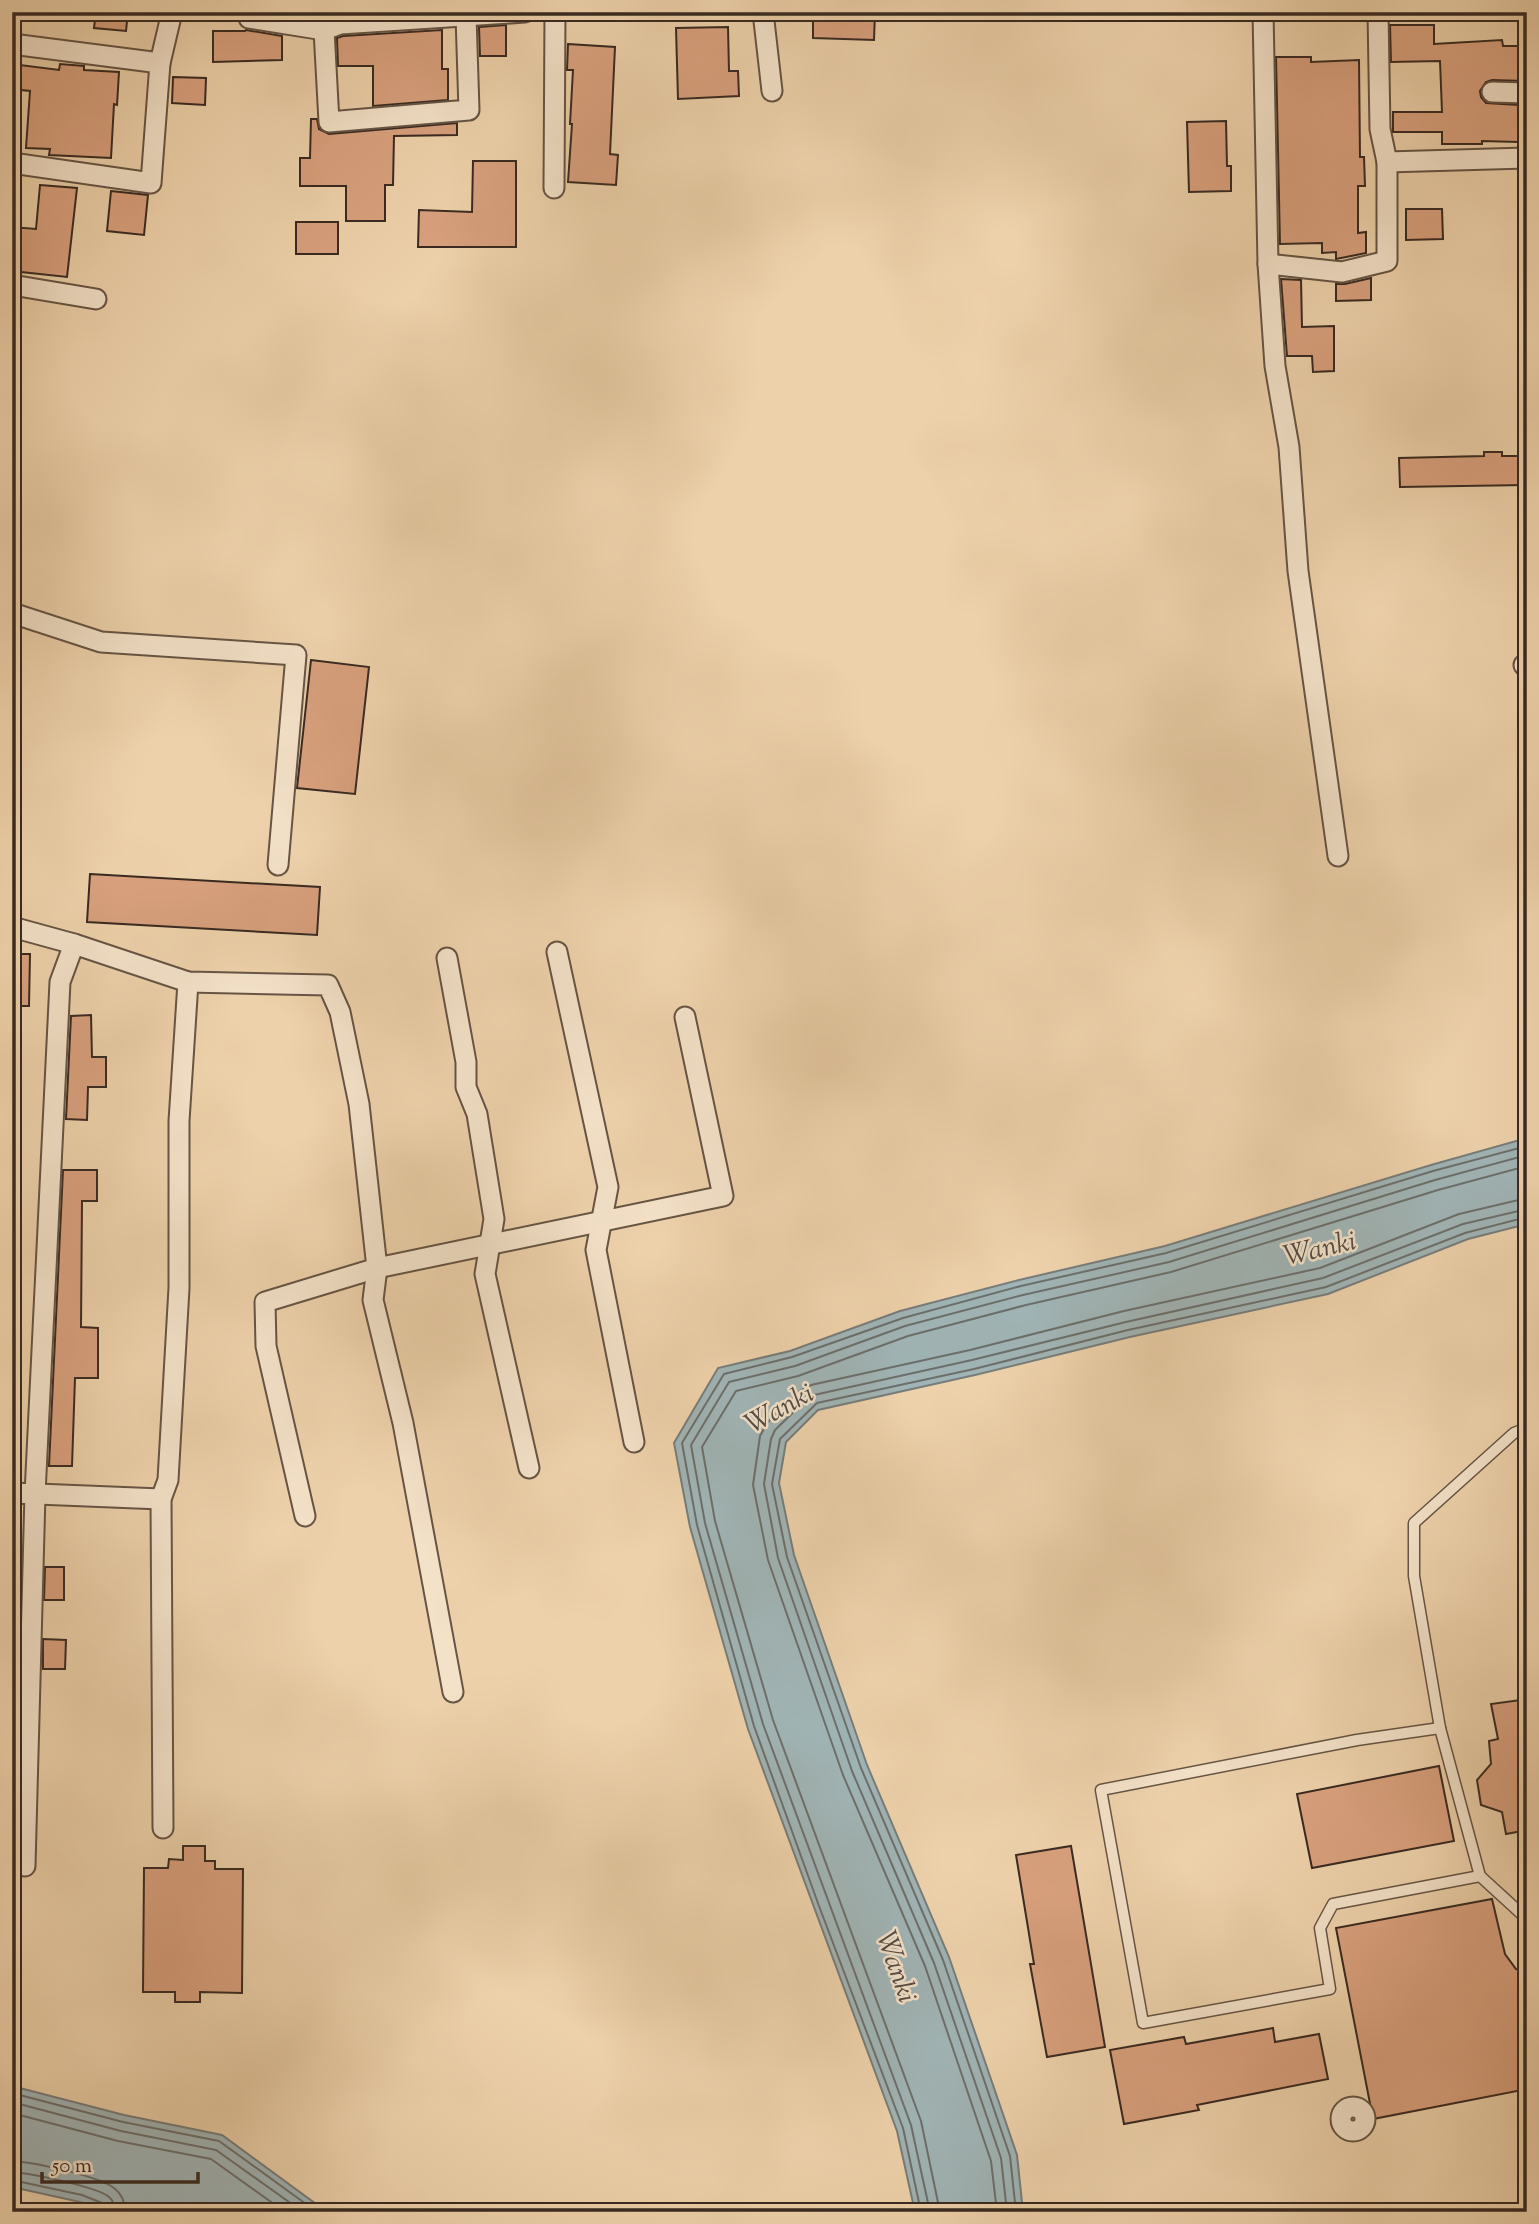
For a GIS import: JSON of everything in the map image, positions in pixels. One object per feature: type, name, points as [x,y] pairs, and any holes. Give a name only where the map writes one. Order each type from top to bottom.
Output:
[{"type":"street","points":[[12,163],[151,183],[160,63],[172,12]]},
{"type":"street","points":[[247,12],[249,18],[261,21],[324,30],[340,24],[525,12]]},
{"type":"street","points":[[554,188],[555,12]]},
{"type":"street","points":[[763,12],[772,91]]},
{"type":"street","points":[[1263,12],[1268,264],[1275,366],[1289,447],[1298,571],[1338,856]]},
{"type":"street","points":[[1268,264],[1342,272],[1387,261],[1387,162],[1380,129],[1378,12]]},
{"type":"street","points":[[324,30],[329,122],[469,110],[466,16]]},
{"type":"street","points":[[12,44],[160,63]]},
{"type":"street","points":[[1492,92],[1527,93]]},
{"type":"street","points":[[1387,162],[1527,158]]},
{"type":"street","points":[[12,285],[96,299]]},
{"type":"street","points":[[12,613],[101,642],[296,655],[278,865]]},
{"type":"street","points":[[12,928],[74,944],[188,982],[328,985],[340,1012],[359,1104],[377,1268],[373,1300],[403,1423],[453,1692]]},
{"type":"street","points":[[25,1866],[35,1494],[60,982],[74,944]]},
{"type":"street","points":[[557,952],[608,1187],[596,1250],[634,1442]]},
{"type":"street","points":[[447,958],[466,1062],[466,1087],[477,1114],[494,1219],[485,1275],[529,1468]]},
{"type":"street","points":[[163,1828],[161,1499],[168,1480],[179,1288],[179,1121],[188,982]]},
{"type":"street","points":[[305,1517],[266,1346],[265,1302],[377,1268],[723,1196],[685,1017]]},
{"type":"street","points":[[12,1493],[161,1499]]},
{"type":"lane","points":[[1527,1429],[1514,1433],[1414,1523],[1414,1576],[1440,1728],[1480,1876],[1527,1919]]},
{"type":"lane","points":[[1440,1728],[1344,1743],[1101,1790],[1143,2023],[1330,1989],[1320,1928],[1333,1904],[1480,1876]]},
{"type":"water","name":"Wanki","points":[[1527,1138],[1527,1224],[1468,1239],[1328,1294],[818,1410],[786,1442],[779,1483],[794,1555],[867,1765],[949,1957],[1017,2155],[1023,2212],[915,2212],[897,2131],[748,1729],[690,1527],[674,1443],[718,1368],[790,1351],[900,1311],[1165,1246]]},
{"type":"water","points":[[12,2086],[124,2115],[222,2135],[327,2212],[108,2212],[80,2202],[12,2187]]},
{"type":"building","points":[[96,12],[128,12],[126,31],[94,28]]},
{"type":"building","points":[[813,12],[875,12],[874,40],[813,38]]},
{"type":"building","points":[[506,25],[506,56],[480,56],[479,27]]},
{"type":"building","points":[[1390,25],[1434,25],[1434,44],[1502,40],[1503,46],[1527,46],[1527,81],[1492,80],[1486,82],[1480,91],[1486,103],[1519,105],[1518,142],[1442,144],[1442,132],[1393,132],[1393,112],[1442,112],[1440,61],[1391,62]]},
{"type":"building","points":[[728,27],[729,71],[738,71],[739,96],[678,99],[676,28]]},
{"type":"building","points":[[246,30],[282,36],[282,60],[213,62],[213,31]]},
{"type":"building","points":[[442,30],[442,69],[448,69],[448,100],[373,106],[373,66],[338,66],[337,38]]},
{"type":"building","points":[[568,44],[615,47],[610,154],[618,155],[616,185],[568,182],[573,70],[567,70]]},
{"type":"building","points":[[1276,57],[1311,57],[1311,62],[1359,60],[1360,157],[1364,157],[1365,186],[1358,186],[1358,233],[1366,232],[1366,253],[1336,259],[1336,252],[1322,253],[1322,243],[1280,244]]},
{"type":"building","points":[[12,64],[59,70],[60,64],[84,66],[84,70],[119,72],[111,158],[49,155],[50,149],[26,148],[30,91],[12,89]]},
{"type":"building","points":[[173,77],[206,78],[205,105],[172,103]]},
{"type":"building","points":[[311,119],[317,119],[319,129],[329,134],[457,123],[457,135],[394,136],[393,185],[385,185],[385,221],[346,221],[346,186],[300,186],[300,158],[310,158]]},
{"type":"building","points":[[1226,121],[1227,166],[1231,166],[1231,191],[1189,192],[1187,122]]},
{"type":"building","points":[[473,161],[516,161],[516,247],[418,247],[419,210],[472,212]]},
{"type":"building","points":[[40,185],[77,188],[67,277],[12,271],[12,227],[36,229]]},
{"type":"building","points":[[111,191],[148,195],[144,235],[107,231]]},
{"type":"building","points":[[1406,209],[1442,209],[1443,239],[1406,240]]},
{"type":"building","points":[[296,222],[338,222],[338,254],[296,254]]},
{"type":"building","points":[[1371,278],[1371,300],[1336,301],[1336,284]]},
{"type":"building","points":[[1281,279],[1301,280],[1302,327],[1334,326],[1334,371],[1313,372],[1312,356],[1287,356]]},
{"type":"building","points":[[1484,452],[1502,452],[1502,456],[1527,456],[1527,485],[1400,487],[1399,458],[1484,456]]},
{"type":"building","points":[[311,660],[369,667],[355,794],[297,788]]},
{"type":"building","points":[[90,874],[320,887],[317,935],[87,922]]},
{"type":"building","points":[[12,954],[30,954],[29,1006],[12,1006]]},
{"type":"building","points":[[91,1015],[92,1057],[106,1057],[106,1087],[88,1087],[87,1120],[66,1119],[71,1016]]},
{"type":"building","points":[[63,1170],[97,1170],[97,1201],[82,1201],[81,1327],[98,1328],[98,1378],[75,1378],[72,1466],[49,1466]]},
{"type":"building","points":[[45,1567],[64,1567],[64,1600],[44,1600]]},
{"type":"building","points":[[43,1639],[66,1640],[65,1669],[43,1669]]},
{"type":"building","points":[[1527,1699],[1527,1830],[1506,1834],[1502,1812],[1481,1805],[1477,1780],[1491,1764],[1489,1741],[1498,1739],[1491,1704]]},
{"type":"building","points":[[1439,1766],[1454,1841],[1312,1868],[1297,1794]]},
{"type":"building","points":[[183,1846],[205,1846],[205,1861],[215,1861],[215,1869],[243,1869],[242,1993],[200,1992],[200,2002],[175,2002],[175,1992],[143,1992],[144,1868],[168,1868],[169,1859],[183,1860]]},
{"type":"building","points":[[1071,1846],[1105,2047],[1047,2057],[1030,1964],[1034,1964],[1016,1855]]},
{"type":"building","points":[[1492,1899],[1505,1954],[1516,1969],[1527,1971],[1527,2089],[1373,2119],[1336,1928]]},
{"type":"building","points":[[1273,2028],[1275,2042],[1319,2034],[1328,2079],[1197,2105],[1199,2110],[1124,2124],[1110,2050],[1184,2037],[1186,2044]]}]
